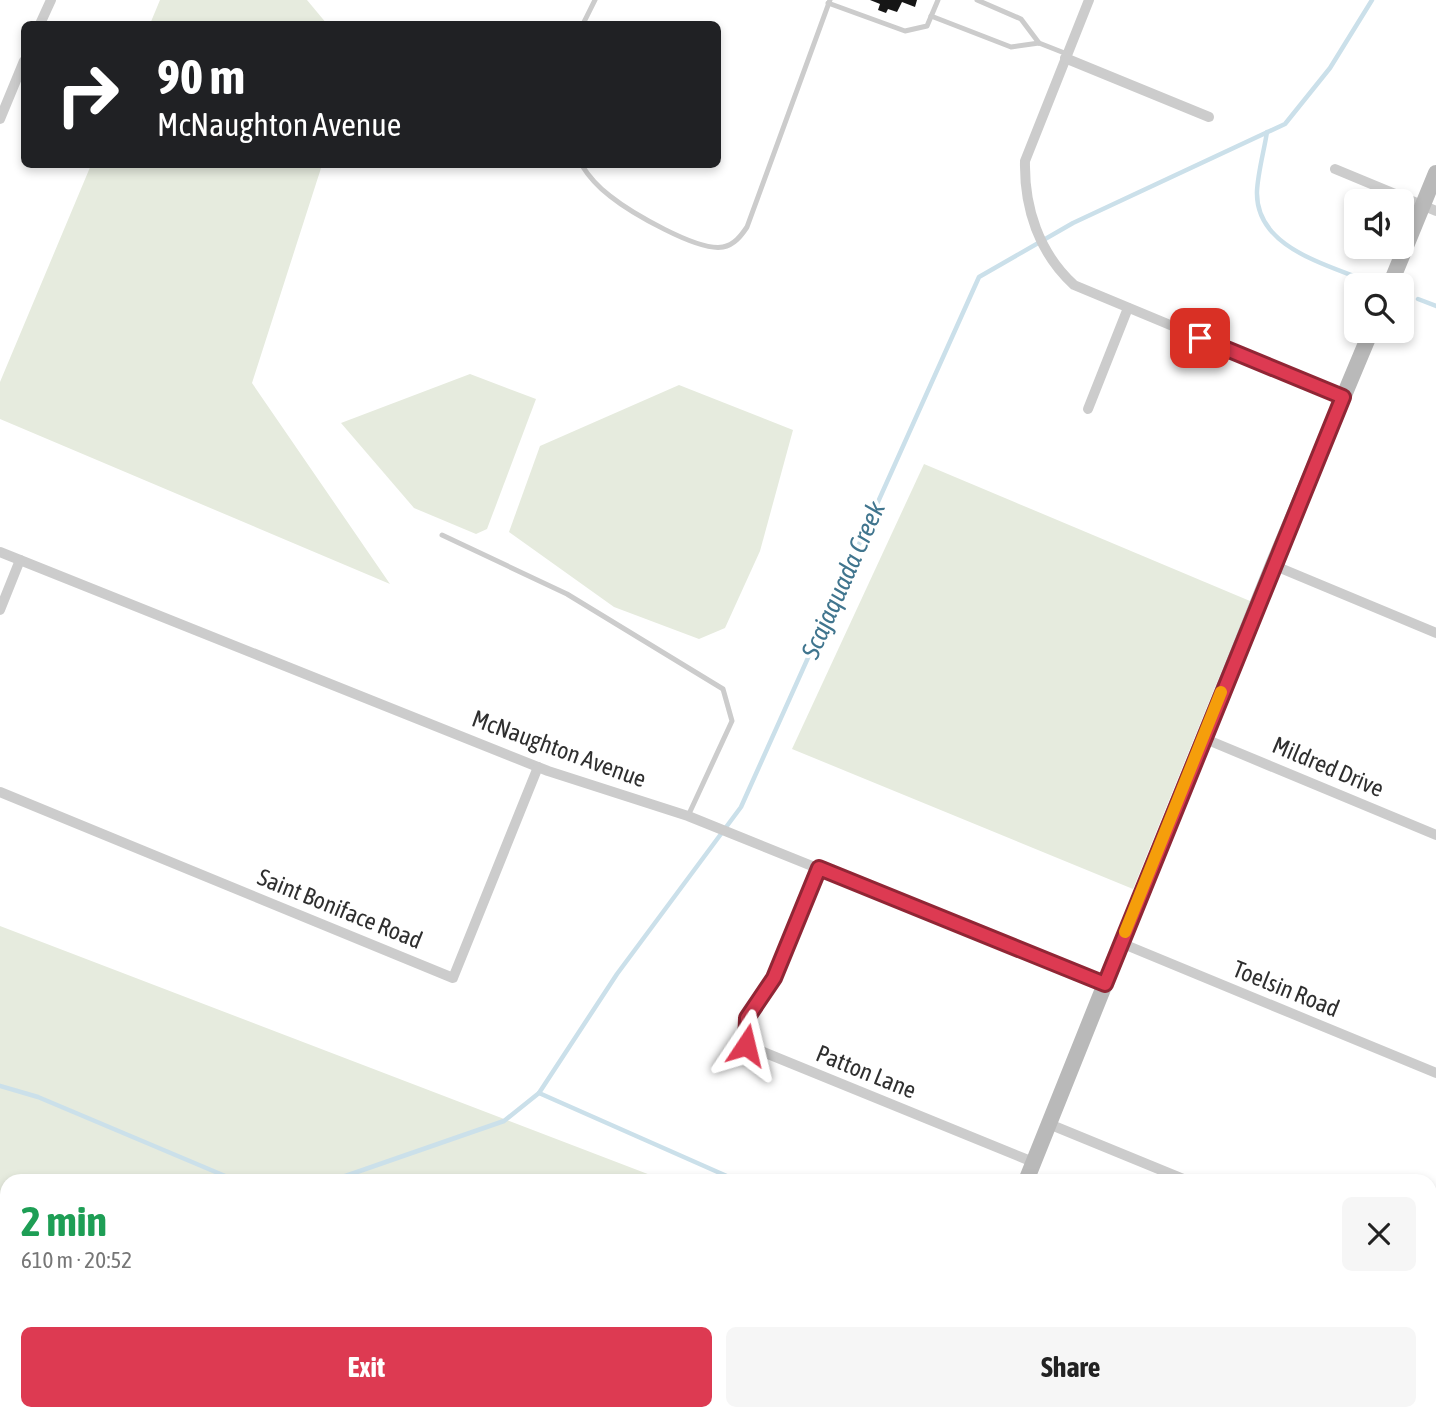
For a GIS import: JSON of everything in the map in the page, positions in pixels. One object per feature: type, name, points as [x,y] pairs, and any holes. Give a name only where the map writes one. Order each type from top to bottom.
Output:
[{"type":"street","points":[[41,21],[51,0]]},
{"type":"street","points":[[1089,0],[1025,161],[1025,189],[1034,226],[1052,260],[1074,285],[1343,397]]},
{"type":"street","points":[[1066,56],[1209,117]]},
{"type":"street","points":[[0,119],[21,68]]},
{"type":"street","points":[[1335,169],[1429,208]]},
{"type":"street","points":[[1396,273],[1429,208],[1436,173]]},
{"type":"street","points":[[1088,409],[1128,308]]},
{"type":"street","points":[[1029,1174],[1273,565],[1366,343]]},
{"type":"street","name":"McNaughton Avenue","points":[[0,552],[538,767],[688,816],[1105,984]]},
{"type":"street","points":[[0,610],[20,560]]},
{"type":"street","points":[[1273,565],[1436,633]]},
{"type":"street","name":"Mildred Drive","points":[[1203,738],[1436,835]]},
{"type":"street","name":"Saint Boniface Road","points":[[0,792],[453,978],[538,767]]},
{"type":"street","name":"Patton Lane","points":[[819,868],[774,978],[747,1018],[746,1045],[1033,1162]]},
{"type":"street","name":"Toelsin Road","points":[[1121,943],[1436,1073]]},
{"type":"street","points":[[1049,1124],[1171,1174]]},
{"type":"lane","points":[[584,21],[595,0]]},
{"type":"lane","points":[[583,168],[593,182],[609,196],[687,239],[712,247],[724,247],[736,242],[747,227],[829,2],[905,31],[927,26],[937,0]]},
{"type":"lane","points":[[977,0],[1021,19],[1039,44]]},
{"type":"lane","points":[[931,16],[1011,47],[1039,44],[1066,56]]},
{"type":"lane","points":[[442,535],[567,594],[723,689],[732,721],[688,816]]},
{"type":"shaded area","points":[[160,0],[307,0],[324,21],[151,21]]},
{"type":"shaded area","points":[[90,168],[321,168],[252,383],[390,584],[0,419],[0,382]]},
{"type":"shaded area","points":[[470,374],[536,399],[487,529],[476,534],[414,508],[341,423]]},
{"type":"shaded area","points":[[679,385],[793,430],[760,551],[725,628],[699,639],[614,607],[509,532],[540,446]]},
{"type":"shaded area","points":[[924,464],[1250,601],[1133,889],[792,749]]},
{"type":"shaded area","points":[[0,926],[648,1174],[0,1174]]},
{"type":"building","points":[[870,0],[917,0],[915,7],[902,2],[897,12],[888,9],[886,13],[878,10],[880,4]]},
{"type":"waterway","name":"Scajaquada Creek","points":[[351,1174],[504,1121],[539,1093],[617,974],[741,807],[979,277],[1073,223],[1285,124],[1330,68],[1372,0]]},
{"type":"waterway","points":[[1267,132],[1257,191],[1260,211],[1268,227],[1296,251],[1346,273]]},
{"type":"waterway","points":[[1418,299],[1436,306]]},
{"type":"waterway","name":"Scajaquada Creek","points":[[0,1086],[38,1097],[220,1174]]},
{"type":"waterway","points":[[539,1093],[722,1174]]},
{"type":"slow traffic","points":[[1125,932],[1221,692]]},
{"type":"route","points":[[746,1045],[747,1018],[774,978],[819,868],[1105,984],[1343,397],[1200,338]]}]
